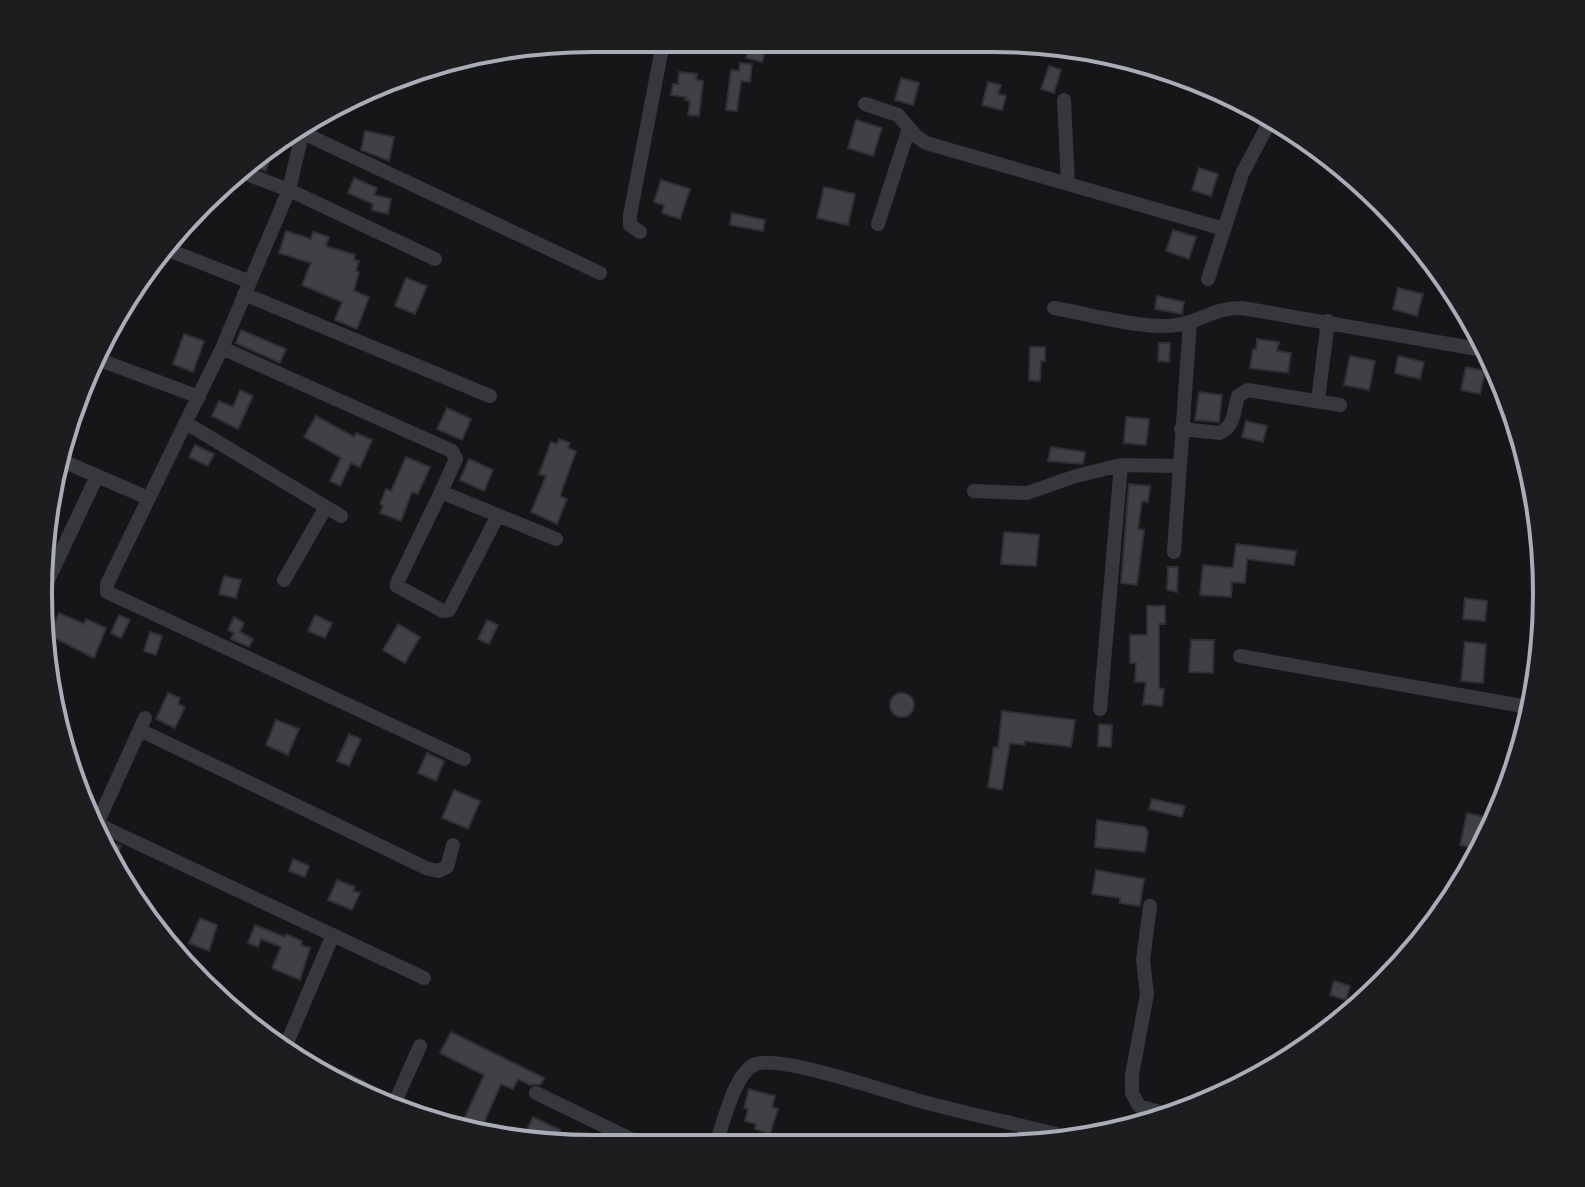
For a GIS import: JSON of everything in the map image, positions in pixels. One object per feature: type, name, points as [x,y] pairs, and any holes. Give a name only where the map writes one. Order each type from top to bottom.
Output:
[{"type":"street","points":[[640,232],[630,225],[630,215],[661,52]]},
{"type":"street","points":[[1064,100],[1068,184]]},
{"type":"street","points":[[865,104],[898,115],[926,143],[1224,229]]},
{"type":"street","points":[[878,224],[909,128]]},
{"type":"street","points":[[1208,279],[1242,174],[1266,128]]},
{"type":"street","points":[[313,131],[600,273]]},
{"type":"street","points":[[301,138],[289,190],[222,348],[107,584],[107,592],[464,759]]},
{"type":"street","points":[[250,175],[289,190],[435,259]]},
{"type":"street","points":[[173,252],[490,396]]},
{"type":"street","points":[[1054,308],[1158,326],[1190,322],[1214,310],[1242,308],[1474,348]]},
{"type":"street","points":[[1318,400],[1328,321]]},
{"type":"street","points":[[1174,552],[1190,322]]},
{"type":"street","points":[[222,348],[452,451],[456,459],[397,586],[443,611],[449,610],[497,517]]},
{"type":"street","points":[[104,362],[199,397]]},
{"type":"street","points":[[1181,429],[1220,433],[1230,425],[1238,396],[1248,390],[1340,405]]},
{"type":"street","points":[[186,423],[341,516]]},
{"type":"street","points":[[68,463],[148,498]]},
{"type":"street","points":[[974,491],[1027,493],[1121,465],[1178,466]]},
{"type":"street","points":[[1100,709],[1121,465]]},
{"type":"street","points":[[53,570],[97,476]]},
{"type":"street","points":[[441,492],[556,539]]},
{"type":"street","points":[[284,580],[326,507]]},
{"type":"street","points":[[1240,656],[1521,706]]},
{"type":"street","points":[[100,817],[142,724],[426,868],[438,871],[447,867],[453,845]]},
{"type":"street","points":[[107,831],[424,978]]},
{"type":"street","points":[[1150,906],[1143,960],[1147,994],[1132,1075],[1132,1093],[1139,1106],[1153,1110]]},
{"type":"street","points":[[288,1040],[332,937]]},
{"type":"street","points":[[397,1098],[420,1046]]},
{"type":"street","points":[[719,1135],[743,1074],[754,1064],[767,1063],[828,1074],[924,1102],[1047,1132]]},
{"type":"street","points":[[536,1093],[622,1135]]},
{"type":"building","points":[[747,52],[764,52],[762,62],[746,58]]},
{"type":"building","points":[[740,63],[752,64],[750,82],[741,81],[737,111],[726,110],[731,70],[739,71]]},
{"type":"building","points":[[1049,66],[1061,70],[1054,93],[1041,89]]},
{"type":"building","points":[[679,72],[697,74],[696,80],[703,81],[699,116],[688,115],[690,101],[685,100],[686,97],[671,95],[673,84],[678,84]]},
{"type":"building","points":[[901,78],[919,83],[913,105],[895,100]]},
{"type":"building","points":[[988,82],[1001,85],[998,94],[1006,96],[1002,110],[982,105]]},
{"type":"building","points":[[856,120],[882,128],[873,156],[848,148]]},
{"type":"building","points":[[365,131],[394,137],[389,161],[361,150]]},
{"type":"building","points":[[269,160],[266,171],[259,168]]},
{"type":"building","points":[[1199,168],[1218,174],[1211,196],[1192,190]]},
{"type":"building","points":[[354,178],[377,188],[374,195],[391,199],[388,214],[372,210],[373,204],[348,193]]},
{"type":"building","points":[[661,180],[690,189],[680,219],[662,213],[664,205],[654,202]]},
{"type":"building","points":[[824,187],[855,194],[848,225],[817,218]]},
{"type":"building","points":[[732,213],[765,220],[763,231],[730,225]]},
{"type":"building","points":[[1173,230],[1196,237],[1189,259],[1166,251]]},
{"type":"building","points":[[286,231],[311,239],[313,232],[329,237],[326,246],[355,255],[354,260],[359,261],[356,271],[359,272],[354,291],[369,297],[357,329],[335,320],[342,302],[302,285],[311,263],[279,253]]},
{"type":"building","points":[[406,278],[427,286],[415,314],[395,306]]},
{"type":"building","points":[[1398,288],[1423,294],[1417,316],[1393,309]]},
{"type":"building","points":[[1157,296],[1184,302],[1182,314],[1155,309]]},
{"type":"building","points":[[241,330],[286,349],[280,363],[236,343]]},
{"type":"building","points":[[184,334],[204,341],[193,372],[173,364]]},
{"type":"building","points":[[1257,339],[1279,342],[1277,351],[1291,353],[1288,373],[1250,368]]},
{"type":"building","points":[[1159,343],[1170,343],[1169,362],[1158,361]]},
{"type":"building","points":[[1030,347],[1045,347],[1040,381],[1029,380]]},
{"type":"building","points":[[1350,356],[1375,361],[1369,390],[1344,385]]},
{"type":"building","points":[[1398,356],[1424,362],[1420,379],[1395,373]]},
{"type":"building","points":[[1466,367],[1485,371],[1480,394],[1461,390]]},
{"type":"building","points":[[240,390],[253,396],[238,429],[212,416],[219,401],[233,407]]},
{"type":"building","points":[[1199,392],[1222,395],[1219,422],[1195,420]]},
{"type":"building","points":[[447,408],[471,419],[462,440],[437,429]]},
{"type":"building","points":[[316,416],[354,437],[356,433],[372,440],[360,467],[351,463],[340,486],[330,481],[341,458],[304,437]]},
{"type":"building","points":[[1126,417],[1149,419],[1146,445],[1124,443]]},
{"type":"building","points":[[1246,421],[1267,426],[1263,442],[1242,437]]},
{"type":"building","points":[[559,439],[570,443],[568,448],[576,451],[560,496],[567,499],[557,524],[531,512],[546,476],[539,474],[551,442],[557,444]]},
{"type":"building","points":[[195,445],[214,454],[208,466],[189,457]]},
{"type":"building","points":[[1051,447],[1085,452],[1083,464],[1048,461]]},
{"type":"building","points":[[406,457],[430,467],[418,494],[412,492],[401,521],[380,513],[383,506],[380,504],[386,489],[391,491]]},
{"type":"building","points":[[469,459],[493,470],[484,491],[460,480]]},
{"type":"building","points":[[1129,484],[1150,486],[1148,502],[1142,501],[1138,529],[1144,530],[1137,585],[1121,583]]},
{"type":"building","points":[[1004,532],[1039,535],[1036,566],[1001,564]]},
{"type":"building","points":[[1236,544],[1296,551],[1294,565],[1247,559],[1245,583],[1232,582],[1231,597],[1200,595],[1203,565],[1233,568]]},
{"type":"building","points":[[1168,567],[1178,567],[1177,592],[1167,590]]},
{"type":"building","points":[[224,576],[241,580],[236,598],[219,594]]},
{"type":"building","points":[[1465,598],[1487,601],[1485,621],[1463,619]]},
{"type":"building","points":[[1147,606],[1165,606],[1165,624],[1159,624],[1159,688],[1164,689],[1162,706],[1143,704],[1146,682],[1135,682],[1136,663],[1130,663],[1130,635],[1147,635]]},
{"type":"building","points":[[59,613],[84,624],[86,619],[106,628],[94,658],[54,638],[53,626]]},
{"type":"building","points":[[119,615],[130,620],[121,638],[111,633]]},
{"type":"building","points":[[315,615],[332,623],[325,638],[308,631]]},
{"type":"building","points":[[234,617],[244,623],[240,632],[253,639],[249,647],[231,639],[234,633],[228,630]]},
{"type":"building","points":[[487,620],[498,625],[489,644],[478,639]]},
{"type":"building","points":[[398,624],[420,637],[405,663],[383,650]]},
{"type":"building","points":[[150,632],[162,636],[156,655],[144,651]]},
{"type":"building","points":[[1191,640],[1214,640],[1213,673],[1189,672]]},
{"type":"building","points":[[1465,642],[1486,644],[1483,683],[1461,681]]},
{"type":"building","points":[[168,693],[180,698],[178,704],[185,707],[175,728],[156,719]]},
{"type":"building","points":[[902,693],[910,697],[914,705],[910,713],[902,717],[894,713],[890,705],[894,697]]},
{"type":"building","points":[[1002,711],[1075,720],[1071,747],[1025,741],[1024,745],[1010,743],[1002,790],[988,787],[994,747],[998,748]]},
{"type":"building","points":[[276,720],[299,729],[288,755],[266,745]]},
{"type":"building","points":[[1099,724],[1112,725],[1111,747],[1098,746]]},
{"type":"building","points":[[349,734],[361,739],[349,766],[337,761]]},
{"type":"building","points":[[427,753],[444,761],[436,781],[418,773]]},
{"type":"building","points":[[454,790],[480,801],[468,829],[442,818]]},
{"type":"building","points":[[1152,799],[1185,806],[1182,817],[1149,809]]},
{"type":"building","points":[[1467,813],[1484,817],[1469,847],[1460,845]]},
{"type":"building","points":[[1097,820],[1145,827],[1148,832],[1145,852],[1095,847]]},
{"type":"building","points":[[293,859],[309,866],[305,877],[289,871]]},
{"type":"building","points":[[1096,870],[1144,879],[1140,906],[1120,903],[1120,898],[1092,894]]},
{"type":"building","points":[[337,880],[355,887],[353,891],[360,893],[352,910],[328,900]]},
{"type":"building","points":[[200,918],[217,925],[209,951],[189,943]]},
{"type":"building","points":[[255,925],[285,937],[286,934],[310,948],[300,980],[272,968],[281,947],[261,939],[258,947],[248,943]]},
{"type":"building","points":[[1334,981],[1350,986],[1346,1000],[1330,995]]},
{"type":"building","points":[[451,1032],[544,1078],[541,1084],[530,1085],[518,1079],[513,1089],[501,1084],[483,1124],[464,1119],[484,1075],[440,1053]]},
{"type":"building","points":[[341,1070],[365,1082],[364,1084]]},
{"type":"building","points":[[749,1089],[775,1096],[772,1107],[778,1109],[770,1134],[755,1129],[756,1124],[745,1121],[748,1109],[744,1108]]},
{"type":"building","points":[[533,1117],[560,1130],[558,1134],[527,1130]]}]
